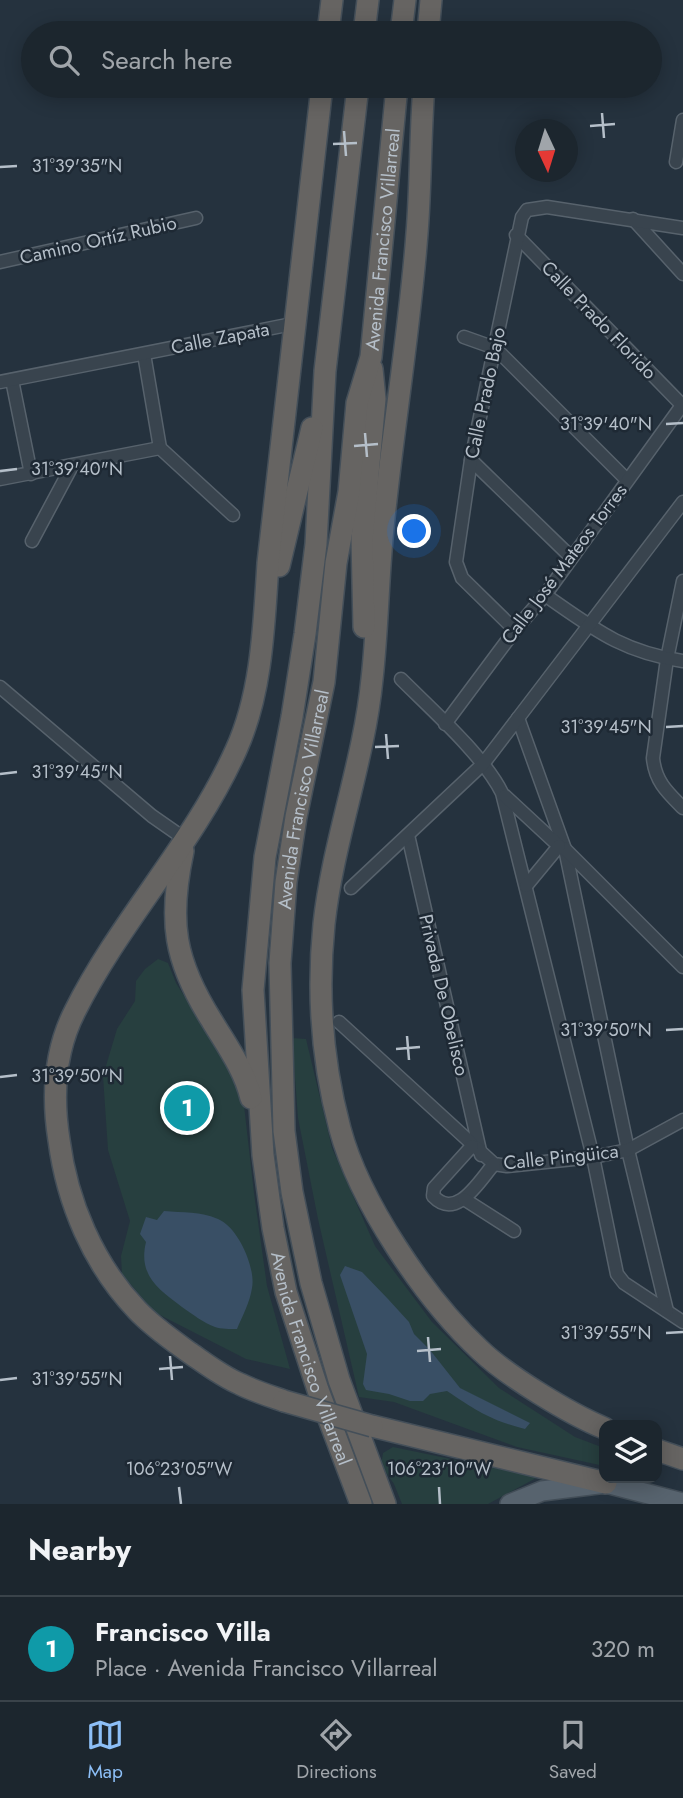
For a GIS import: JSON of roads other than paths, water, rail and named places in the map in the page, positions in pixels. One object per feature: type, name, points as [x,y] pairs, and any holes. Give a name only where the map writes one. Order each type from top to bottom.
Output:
[{"type":"highway","points":[[329,21],[332,0]]},
{"type":"highway","points":[[365,21],[368,0]]},
{"type":"highway","points":[[402,21],[405,0]]},
{"type":"highway","points":[[429,21],[431,0]]},
{"type":"highway","points":[[321,98],[268,563],[265,618],[250,714],[217,789],[103,961],[74,1012],[62,1042],[55,1086],[55,1116],[60,1150],[70,1193],[84,1232],[108,1274],[137,1310],[164,1335],[238,1384],[284,1401],[372,1426],[599,1481]]},
{"type":"highway","name":"Avenida Francisco Villarreal","points":[[357,98],[325,371],[316,544],[292,717],[265,858],[253,990],[264,1155],[273,1228],[286,1292],[318,1391],[361,1504]]},
{"type":"highway","name":"Avenida Francisco Villarreal","points":[[385,1504],[339,1380],[311,1283],[292,1192],[284,1131],[280,963],[286,882],[296,817],[324,682],[336,563],[349,492],[357,403],[371,357],[396,98]]},
{"type":"highway","points":[[424,98],[410,319],[384,520],[372,681],[332,870],[324,923],[321,1021],[328,1075],[340,1132],[359,1181],[380,1221],[443,1311],[483,1353],[538,1391],[599,1426]]},
{"type":"highway","points":[[364,727],[362,540],[374,399],[371,357]]},
{"type":"highway","points":[[265,618],[283,554],[325,371]]},
{"type":"highway","points":[[186,839],[176,881],[174,905],[178,949],[188,982],[248,1084],[264,1155]]},
{"type":"highway","points":[[662,1452],[683,1459]]},
{"type":"main road","points":[[510,1504],[542,1491],[606,1483],[683,1503]]},
{"type":"street","points":[[676,162],[683,120]]},
{"type":"street","name":"Calle Prado Bajo","points":[[515,630],[462,578],[456,562],[471,460],[516,235],[527,211],[547,207],[633,219]]},
{"type":"street","name":"Camino Ortíz Rubio","points":[[0,262],[196,218]]},
{"type":"street","points":[[633,219],[683,229]]},
{"type":"street","points":[[633,219],[683,274]]},
{"type":"street","name":"Calle Prado Florido","points":[[516,235],[682,404]]},
{"type":"street","name":"Calle Zapata","points":[[6,381],[144,354],[298,313]]},
{"type":"street","points":[[464,337],[495,348],[627,480]]},
{"type":"street","name":"Calle Zapata","points":[[144,354],[160,448]]},
{"type":"street","points":[[6,381],[31,474]]},
{"type":"street","name":"Calle José Mateos Torres","points":[[445,724],[515,630],[545,595],[682,404]]},
{"type":"street","points":[[0,479],[160,448],[233,515]]},
{"type":"street","points":[[471,460],[571,557]]},
{"type":"street","points":[[32,541],[72,466]]},
{"type":"street","points":[[351,888],[483,764],[683,502]]},
{"type":"street","points":[[683,581],[667,659],[653,758],[654,771],[659,782],[683,808]]},
{"type":"street","points":[[545,595],[611,641],[632,650],[683,662]]},
{"type":"street","points":[[401,679],[483,764],[496,780],[502,793],[593,1157],[617,1274],[624,1283],[683,1322]]},
{"type":"street","points":[[0,687],[152,816],[186,839]]},
{"type":"street","points":[[518,718],[562,848],[628,1150],[667,1311]]},
{"type":"street","points":[[502,793],[680,957]]},
{"type":"street","name":"Privada De Obelisco","points":[[408,835],[477,1150]]},
{"type":"street","points":[[526,887],[562,848]]},
{"type":"street","points":[[339,1022],[477,1150],[433,1192],[433,1196],[443,1205],[454,1205],[464,1199],[513,1231]]},
{"type":"street","name":"Calle Pingüica","points":[[477,1150],[494,1164],[506,1166],[593,1157],[628,1150],[683,1120]]},
{"type":"street","name":"Calle Pingüica","points":[[464,1199],[494,1164]]},
{"type":"water","points":[[164,1211],[212,1216],[225,1223],[239,1239],[253,1280],[250,1299],[237,1329],[217,1328],[202,1321],[165,1294],[152,1280],[145,1264],[146,1242],[140,1234],[146,1217],[157,1220]]},
{"type":"water","points":[[345,1266],[362,1272],[388,1299],[460,1388],[530,1423],[525,1429],[484,1414],[447,1391],[430,1394],[423,1401],[410,1401],[366,1390],[363,1384],[367,1354],[340,1275]]},
{"type":"place","name":"Francisco Villa","points":[[187,1108]]}]
